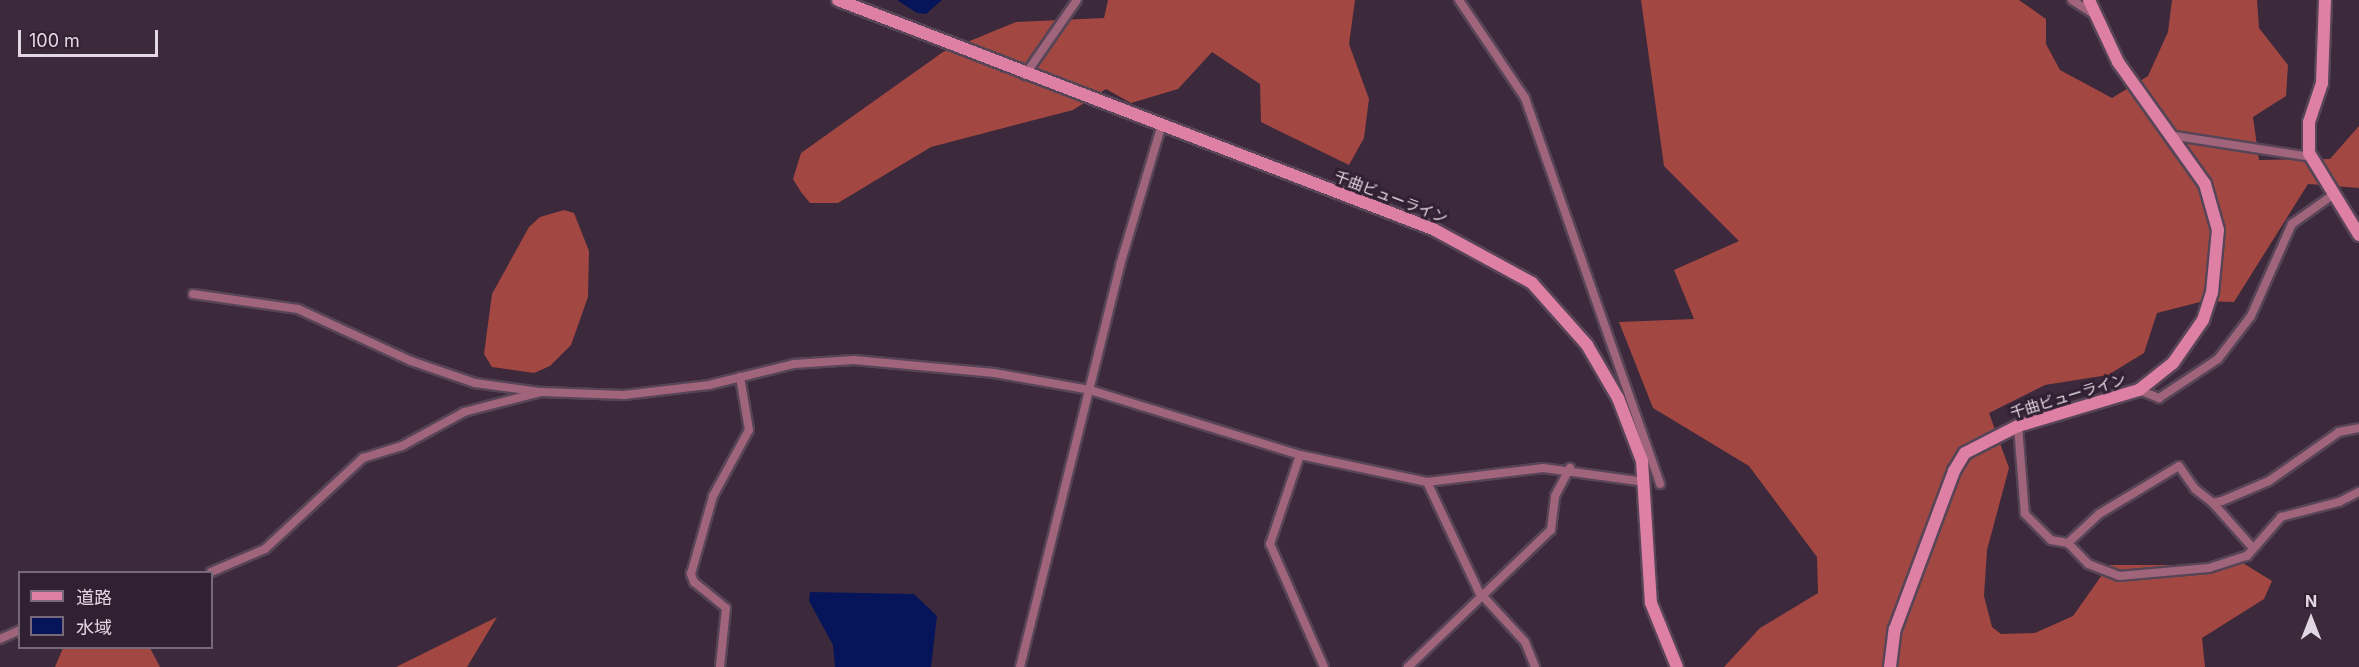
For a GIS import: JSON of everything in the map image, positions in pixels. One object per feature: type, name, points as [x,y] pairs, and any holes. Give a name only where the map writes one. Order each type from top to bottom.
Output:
[{"type":"street","name":"千曲ビューライン","points":[[838,0],[1024,75],[1162,124],[1433,229],[1472,246],[1532,283],[1587,345],[1617,398],[1645,482],[1651,603],[1677,667]]},
{"type":"street","points":[[1024,75],[1077,0]]},
{"type":"street","points":[[1459,0],[1530,108],[1660,484]]},
{"type":"street","points":[[2072,0],[2092,13]]},
{"type":"street","name":"千曲ビューライン","points":[[1890,667],[1895,629],[1954,471],[1977,444],[2018,426],[2139,390],[2173,363],[2203,320],[2217,270],[2218,230],[2205,184],[2167,135],[2118,62],[2092,13],[2089,0]]},
{"type":"street","points":[[2325,0],[2322,83],[2307,140],[2311,157],[2359,235]]},
{"type":"street","points":[[1020,667],[1120,265],[1162,124]]},
{"type":"street","points":[[2167,135],[2311,157]]},
{"type":"street","points":[[2139,390],[2159,398],[2218,359],[2251,316],[2292,224],[2334,194]]},
{"type":"street","points":[[193,294],[298,309],[411,361],[476,383],[541,392],[624,395],[740,377],[794,364],[854,360],[994,373],[1090,390],[1300,455],[1426,482],[1570,468],[1645,482]]},
{"type":"street","points":[[720,667],[726,608],[694,582],[691,574],[709,506],[749,430],[740,377]]},
{"type":"street","points":[[213,572],[265,549],[363,458],[402,446],[464,412],[541,392]]},
{"type":"street","points":[[2018,426],[2025,514],[2051,540],[2068,543],[2088,564],[2119,576],[2209,568],[2247,556],[2281,517],[2339,502],[2359,492]]},
{"type":"street","points":[[2212,502],[2269,482],[2339,432],[2359,428]]},
{"type":"street","points":[[1300,455],[1270,544],[1324,667]]},
{"type":"street","points":[[2068,543],[2099,514],[2179,466],[2195,489],[2212,502],[2253,548]]},
{"type":"street","points":[[1408,667],[1483,598],[1551,530],[1555,496],[1570,468]]},
{"type":"street","points":[[1426,482],[1483,598],[1525,642],[1534,667]]},
{"type":"street","points":[[0,639],[18,631]]},
{"type":"shaded area","points":[[1108,0],[1355,0],[1349,44],[1369,99],[1364,138],[1349,165],[1261,122],[1260,84],[1212,52],[1178,89],[1131,103],[1106,89],[1073,110],[931,147],[838,203],[810,203],[793,179],[801,153],[943,52],[1016,22],[1104,18]]},
{"type":"shaded area","points":[[1641,0],[2019,0],[2046,19],[2046,44],[2060,70],[2112,98],[2148,76],[2168,32],[2172,0],[2257,0],[2259,28],[2288,65],[2286,96],[2253,117],[2259,160],[2330,159],[2359,126],[2359,188],[2308,184],[2234,302],[2204,301],[2157,313],[2144,353],[2108,375],[2045,385],[1989,413],[2009,468],[1987,550],[1984,596],[1992,627],[2001,634],[2035,633],[2073,616],[2109,565],[2221,565],[2238,560],[2272,581],[2264,599],[2202,638],[2205,667],[1724,667],[1760,628],[1818,593],[1817,557],[1749,466],[1653,408],[1619,322],[1694,319],[1674,270],[1739,241],[1664,166]]},
{"type":"shaded area","points":[[564,210],[574,213],[589,251],[588,297],[571,345],[550,366],[534,373],[492,367],[484,354],[492,294],[529,227],[540,217]]},
{"type":"shaded area","points":[[497,617],[467,667],[396,667]]},
{"type":"shaded area","points":[[63,649],[151,649],[160,667],[55,667]]},
{"type":"water","points":[[897,0],[942,0],[926,14],[917,13]]},
{"type":"water","points":[[810,592],[914,594],[937,616],[931,667],[835,667],[833,645],[809,601]]}]
